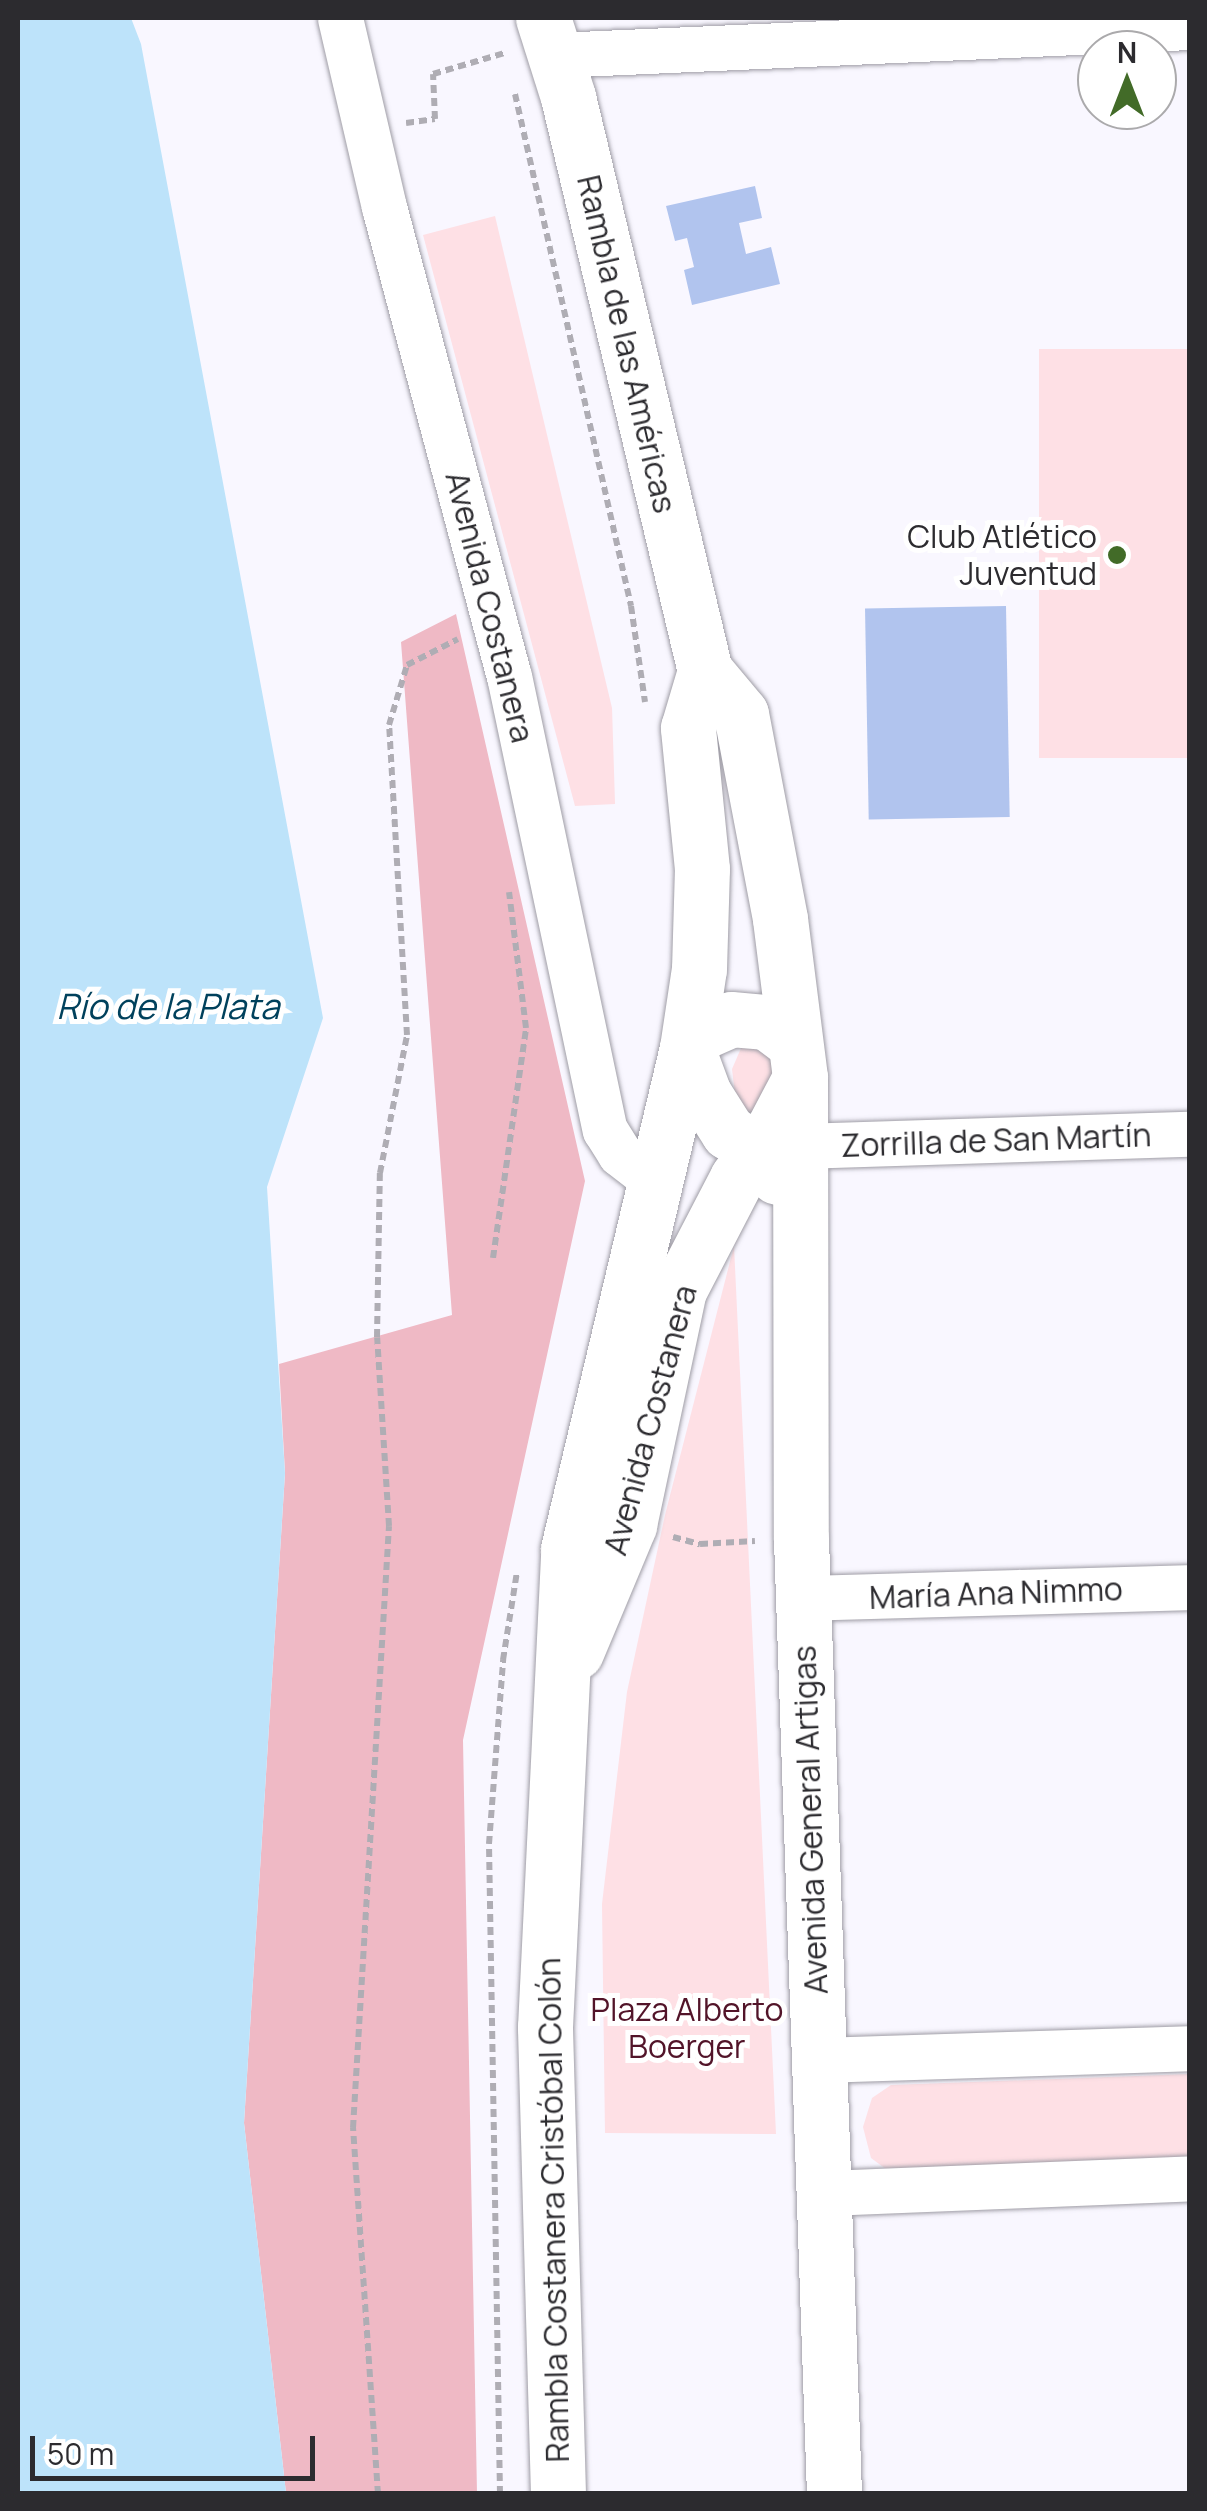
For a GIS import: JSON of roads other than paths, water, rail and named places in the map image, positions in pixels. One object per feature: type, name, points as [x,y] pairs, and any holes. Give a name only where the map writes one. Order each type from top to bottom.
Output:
[{"type":"street","name":"Avenida Costanera","points":[[340,18],[364,129],[509,676],[605,1130],[620,1154],[655,1181]]},
{"type":"street","points":[[523,46],[1190,27]]},
{"type":"street","name":"Rambla de las Américas","points":[[523,46],[705,671]]},
{"type":"street","name":"Avenida Costanera","points":[[562,1687],[568,1548],[687,1048],[702,916],[702,868],[688,728],[705,671]]},
{"type":"street","points":[[705,671],[741,714],[780,919],[797,1061]]},
{"type":"street","points":[[778,1147],[737,1140],[718,1117],[687,1048],[713,1024],[730,1019],[766,1022],[797,1061]]},
{"type":"street","name":"Avenida Costanera","points":[[562,1687],[629,1525],[679,1290],[778,1147],[774,1129],[797,1061]]},
{"type":"street","name":"Zorrilla de San Martín","points":[[778,1147],[1190,1134]]},
{"type":"street","name":"Avenida General Artigas","points":[[778,1147],[801,1220],[801,1539],[834,2494]]},
{"type":"street","name":"María Ana Nimmo","points":[[803,1598],[1190,1587]]},
{"type":"street","name":"Rambla Costanera Cristóbal Colón","points":[[558,2494],[544,2026],[562,1687]]},
{"type":"street","points":[[818,2060],[1190,2048]]},
{"type":"street","points":[[824,2193],[1190,2178]]},
{"type":"water","name":"Río de la Plata","points":[[18,18],[131,18],[141,44],[323,1018],[267,1187],[285,1473],[244,2123],[286,2493],[18,2493]]},
{"type":"place","name":"Club Atlético Juventud","points":[[1117,555]]},
{"type":"park label","name":"Plaza Alberto Boerger","points":[[687,2028]]}]
